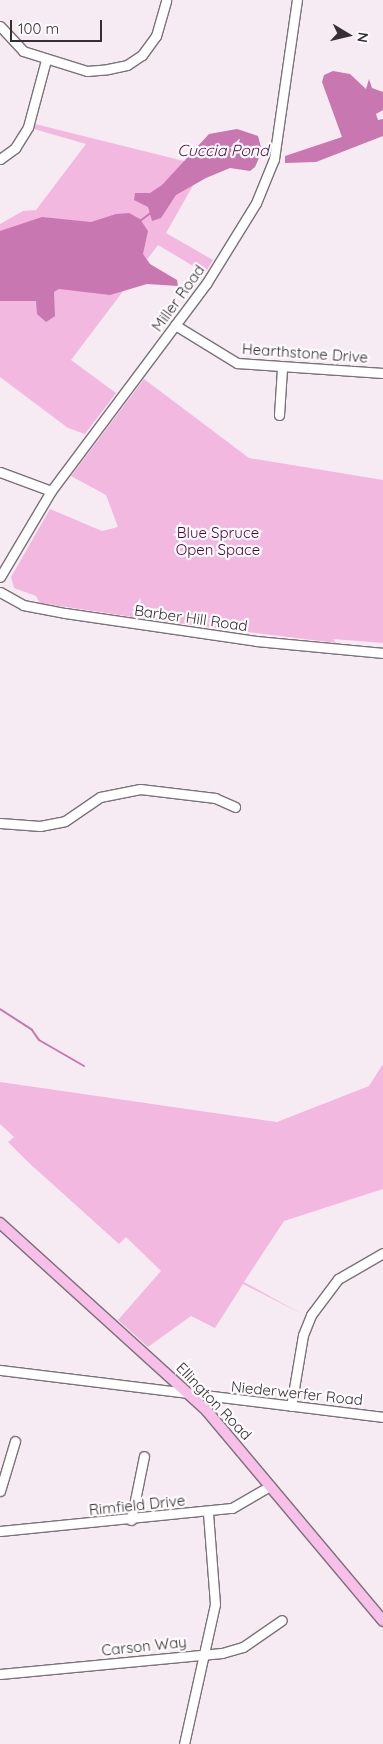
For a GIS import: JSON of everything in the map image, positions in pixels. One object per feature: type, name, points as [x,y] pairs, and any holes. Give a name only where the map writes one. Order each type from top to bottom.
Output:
[{"type":"main road","name":"Ellington Road","points":[[0,1223],[191,1395],[270,1486],[383,1622]]},
{"type":"street","points":[[0,26],[23,51],[46,60],[87,71],[126,65],[142,55],[156,36],[166,0]]},
{"type":"street","name":"Miller Road","points":[[0,577],[51,491],[176,325],[224,257],[267,180],[280,124],[297,0]]},
{"type":"street","points":[[0,159],[15,148],[28,127],[46,60]]},
{"type":"street","name":"Hearthstone Drive","points":[[176,325],[233,361],[282,368],[383,373]]},
{"type":"street","points":[[279,415],[282,368]]},
{"type":"street","points":[[0,472],[51,491]]},
{"type":"street","name":"Barber Hill Road","points":[[0,592],[23,604],[65,613],[256,641],[383,653]]},
{"type":"street","points":[[0,823],[40,826],[64,821],[100,797],[140,789],[215,798],[235,807]]},
{"type":"street","points":[[291,1406],[303,1334],[311,1315],[338,1279],[383,1253]]},
{"type":"street","name":"Niederwerfer Road","points":[[0,1370],[191,1395],[383,1417]]},
{"type":"street","points":[[0,1491],[15,1441]]},
{"type":"street","points":[[131,1520],[144,1456]]},
{"type":"street","name":"Rimfield Drive","points":[[0,1531],[131,1520],[232,1508],[270,1486]]},
{"type":"street","points":[[184,1744],[204,1654],[216,1588],[208,1512]]},
{"type":"street","name":"Carson Way","points":[[0,1674],[204,1654],[244,1647],[282,1620]]},
{"type":"green space","points":[[35,124],[204,166],[166,233],[213,260],[205,273],[158,245],[71,360],[116,393],[85,434],[68,428],[0,377],[0,224],[23,211],[36,210],[86,144],[34,129]]},
{"type":"green space","name":"Blue Spruce Open Space","points":[[144,379],[249,458],[383,480],[383,643],[333,639],[336,643],[146,619],[40,603],[36,596],[14,588],[11,577],[50,509],[102,531],[118,527],[106,495],[71,476]]},
{"type":"green space","points":[[383,1064],[383,1189],[284,1221],[244,1282],[302,1314],[243,1284],[215,1328],[191,1316],[148,1347],[118,1320],[161,1271],[126,1237],[119,1244],[28,1162],[8,1142],[14,1137],[0,1124],[0,1082],[277,1122],[369,1086]]},
{"type":"water","points":[[333,71],[350,74],[366,89],[369,79],[372,88],[383,92],[383,110],[376,114],[378,120],[383,119],[383,136],[316,162],[285,163],[285,156],[342,137],[322,82],[324,75]]},
{"type":"water","name":"Cuccia Pond","points":[[237,129],[258,136],[262,151],[255,167],[250,171],[230,168],[206,178],[176,195],[161,218],[152,221],[148,207],[134,200],[135,193],[150,193],[162,185],[209,134]]},
{"type":"water","points":[[129,213],[140,219],[148,231],[143,254],[150,264],[177,280],[178,286],[147,284],[110,295],[59,289],[54,292],[55,316],[46,322],[37,314],[36,301],[0,301],[0,231],[42,217],[91,222],[116,214]]},
{"type":"waterway","points":[[260,152],[270,154]]},
{"type":"waterway","points":[[140,221],[152,212]]},
{"type":"waterway","points":[[0,1009],[32,1030],[39,1040],[84,1066]]}]
